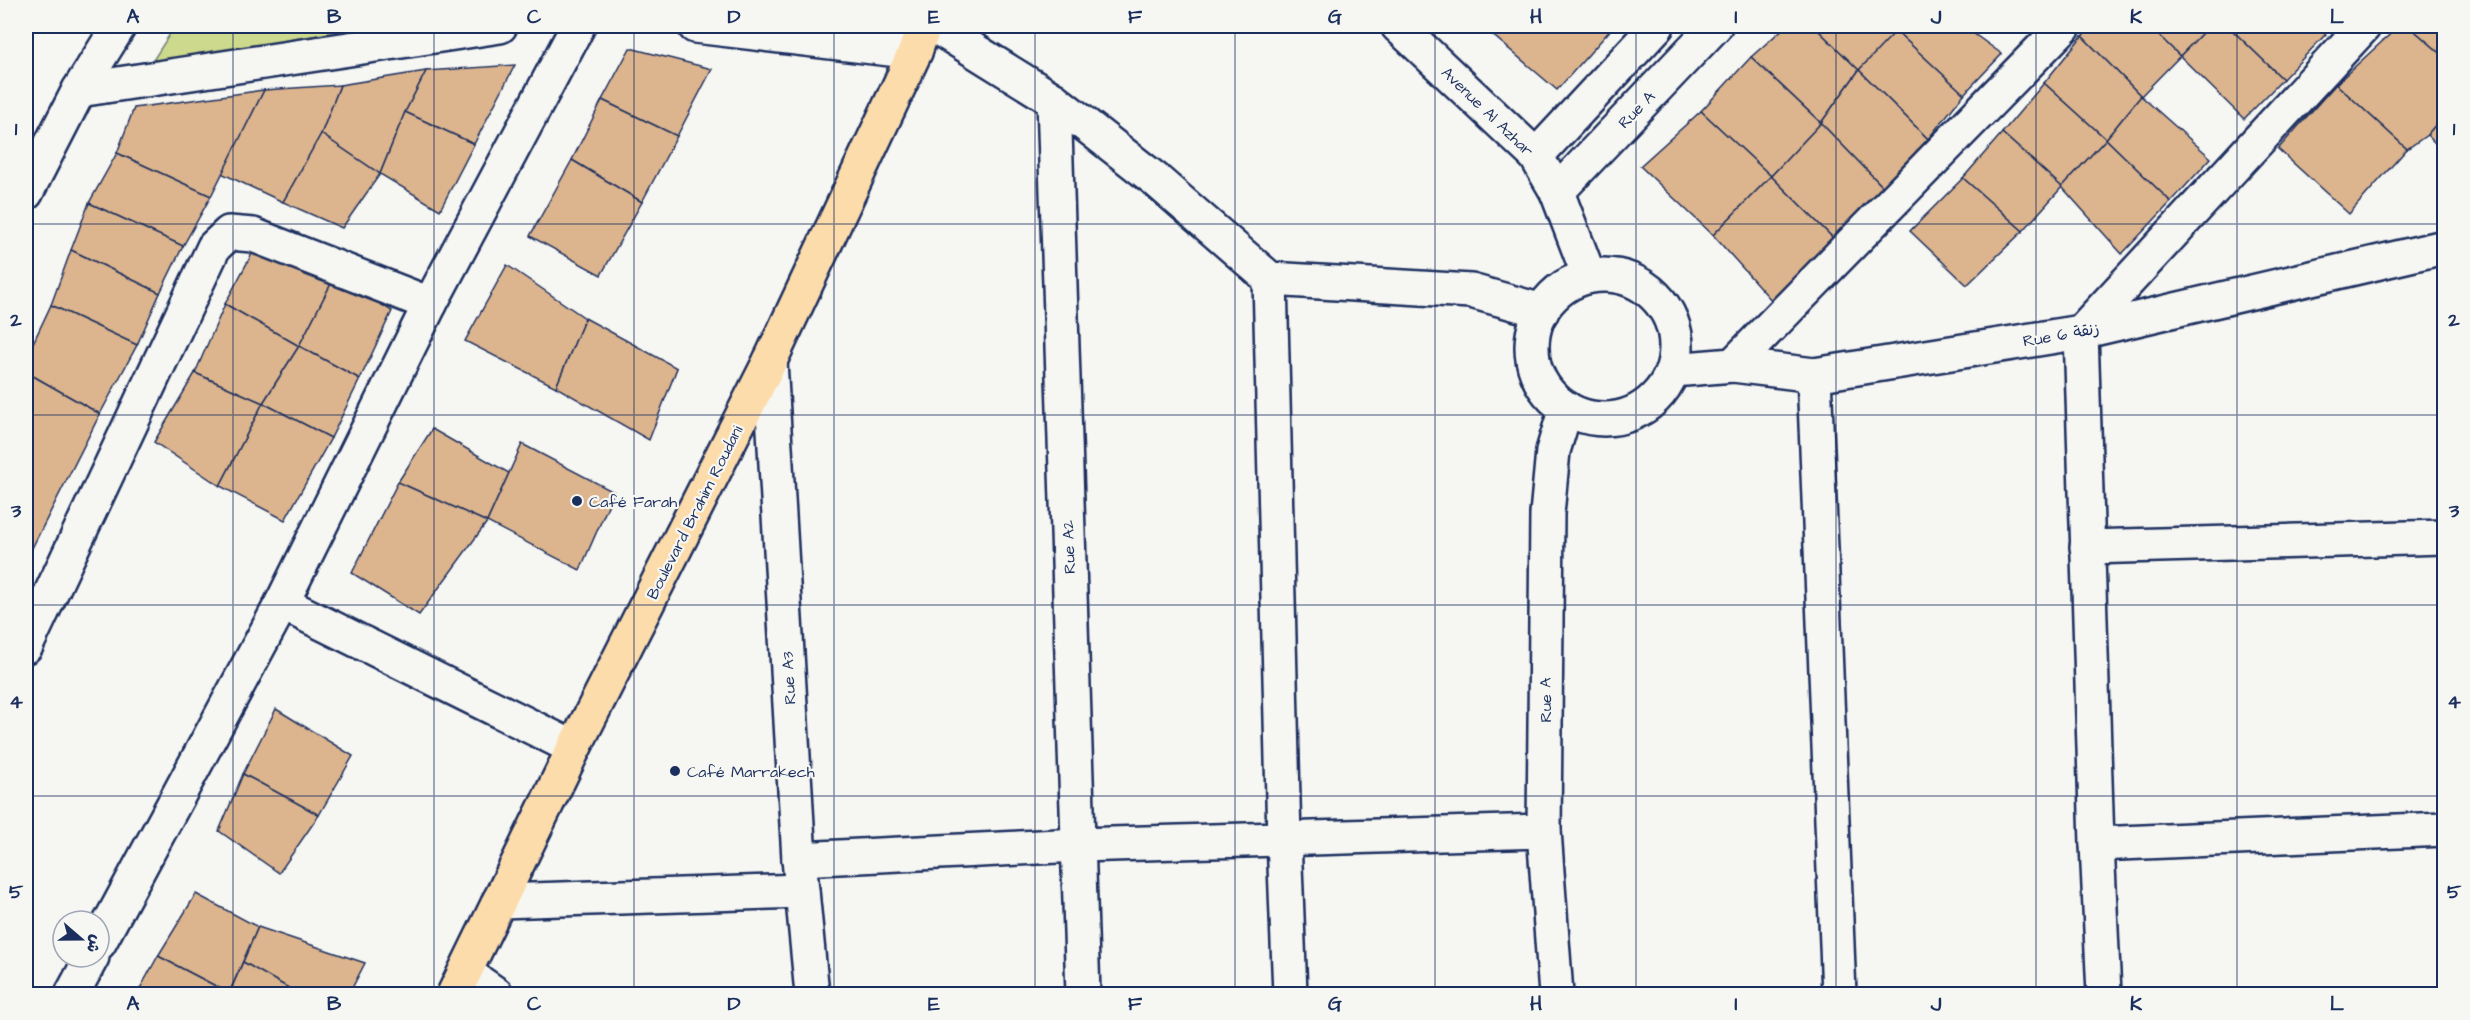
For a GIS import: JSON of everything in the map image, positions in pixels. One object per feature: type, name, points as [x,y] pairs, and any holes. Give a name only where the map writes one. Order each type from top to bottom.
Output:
[{"type":"main road","name":"Boulevard Brahim Roudani","points":[[460,984],[574,748],[770,362],[920,39]]},
{"type":"street","points":[[26,193],[79,90],[119,26]]},
{"type":"street","points":[[79,90],[500,26]]},
{"type":"street","points":[[111,922],[282,603],[430,304],[579,26]]},
{"type":"street","points":[[696,26],[920,39]]},
{"type":"street","points":[[935,26],[1054,100],[1156,180],[1270,279],[1471,291],[1542,310]]},
{"type":"street","name":"Avenue Al Azhar","points":[[1398,26],[1536,156],[1557,192],[1589,276]]},
{"type":"street","points":[[1536,156],[1657,26]]},
{"type":"street","name":"Rue A","points":[[1557,192],[1715,26]]},
{"type":"street","points":[[1733,365],[2064,26]]},
{"type":"street","points":[[2104,994],[2081,332],[2364,26]]},
{"type":"street","name":"Rue A2","points":[[1054,100],[1083,994]]},
{"type":"street","points":[[26,646],[214,248],[230,233],[253,235],[430,304]]},
{"type":"street","name":"Rue 6 زنقة","points":[[1673,370],[1733,365],[1814,375],[2081,332],[2445,246]]},
{"type":"street","points":[[1615,275],[1639,283],[1659,299],[1672,321],[1677,345],[1673,370],[1663,390],[1647,405],[1629,415],[1607,419],[1586,417],[1566,408],[1549,394],[1538,375],[1533,353],[1534,331],[1542,310],[1555,294],[1571,283],[1589,276],[1615,275]]},
{"type":"street","points":[[1270,279],[1290,994]]},
{"type":"street","name":"Rue A3","points":[[770,362],[799,859],[812,994]]},
{"type":"street","points":[[1814,375],[1839,994]]},
{"type":"street","name":"Rue A","points":[[1556,994],[1544,831],[1547,514],[1552,451],[1566,408]]},
{"type":"street","points":[[2087,547],[2445,537]]},
{"type":"street","points":[[282,603],[574,748]]},
{"type":"street","points":[[2097,844],[2445,830]]},
{"type":"street","points":[[799,859],[1078,845],[1544,831]]},
{"type":"street","points":[[499,901],[802,891]]},
{"type":"street","points":[[72,994],[86,969]]},
{"type":"street","points":[[460,984],[496,994]]},
{"type":"green space","points":[[175,26],[368,26],[150,65]]},
{"type":"building","points":[[1482,26],[1614,26],[1557,90]]},
{"type":"building","points":[[1786,26],[1814,26],[1859,70],[1821,123],[1751,57]]},
{"type":"building","points":[[1814,26],[1902,26],[1859,70]]},
{"type":"building","points":[[1902,26],[1963,26],[2002,54],[1964,94],[1896,31]]},
{"type":"building","points":[[2093,26],[2149,26],[2180,56],[2141,96],[2082,36]]},
{"type":"building","points":[[2149,26],[2209,26],[2180,56]]},
{"type":"building","points":[[2209,26],[2228,26],[2283,79],[2244,119],[2180,56]]},
{"type":"building","points":[[2228,26],[2317,26],[2326,34],[2283,79]]},
{"type":"building","points":[[2399,26],[2409,26],[2444,56],[2444,115],[2427,135],[2407,149],[2336,84]]},
{"type":"building","points":[[2409,26],[2444,26],[2444,56]]},
{"type":"building","points":[[1896,31],[1964,94],[1928,139],[1859,70]]},
{"type":"building","points":[[2082,36],[2141,96],[2106,139],[2044,83]]},
{"type":"building","points":[[630,48],[712,69],[677,136],[602,100]]},
{"type":"building","points":[[1751,57],[1821,123],[1771,176],[1701,111]]},
{"type":"building","points":[[515,65],[474,144],[405,112],[426,71]]},
{"type":"building","points":[[1859,70],[1928,139],[1883,187],[1821,123]]},
{"type":"building","points":[[426,71],[405,112],[380,174],[321,134],[340,85]]},
{"type":"building","points":[[2044,83],[2106,139],[2062,187],[2002,133]]},
{"type":"building","points":[[2336,84],[2407,149],[2349,214],[2278,149]]},
{"type":"building","points":[[340,85],[321,134],[283,202],[221,173],[264,90]]},
{"type":"building","points":[[264,90],[211,196],[117,153],[134,108]]},
{"type":"building","points":[[2141,96],[2211,158],[2171,202],[2106,139]]},
{"type":"building","points":[[602,100],[677,136],[642,202],[572,160]]},
{"type":"building","points":[[1701,111],[1771,176],[1713,235],[1640,166]]},
{"type":"building","points":[[405,112],[474,144],[440,210],[380,174]]},
{"type":"building","points":[[2444,115],[2444,152],[2427,135]]},
{"type":"building","points":[[1821,123],[1883,187],[1841,246],[1771,176]]},
{"type":"building","points":[[2002,133],[2062,187],[2023,231],[1963,178]]},
{"type":"building","points":[[321,134],[380,174],[342,228],[283,202]]},
{"type":"building","points":[[2106,139],[2171,202],[2122,254],[2062,187]]},
{"type":"building","points":[[117,153],[211,196],[183,246],[89,203]]},
{"type":"building","points":[[572,160],[642,202],[601,275],[530,236]]},
{"type":"building","points":[[1771,176],[1841,246],[1781,311],[1713,235]]},
{"type":"building","points":[[1963,178],[2023,231],[1967,285],[1910,231]]},
{"type":"building","points":[[89,203],[183,246],[160,293],[71,250]]},
{"type":"building","points":[[71,250],[160,293],[137,345],[51,305]]},
{"type":"building","points":[[254,250],[335,276],[299,346],[225,304]]},
{"type":"building","points":[[507,265],[585,318],[556,387],[465,341]]},
{"type":"building","points":[[335,276],[392,311],[360,379],[299,346]]},
{"type":"building","points":[[225,304],[299,346],[263,403],[195,373]]},
{"type":"building","points":[[51,305],[137,345],[100,414],[26,372],[26,358]]},
{"type":"building","points":[[585,318],[677,368],[649,440],[556,387]]},
{"type":"building","points":[[299,346],[360,379],[331,438],[263,403]]},
{"type":"building","points":[[26,372],[100,414],[26,560]]},
{"type":"building","points":[[195,373],[263,403],[220,486],[154,442]]},
{"type":"building","points":[[263,403],[331,438],[285,520],[220,486]]},
{"type":"building","points":[[432,429],[509,473],[487,522],[398,482]]},
{"type":"building","points":[[522,444],[614,492],[580,570],[487,522]]},
{"type":"building","points":[[398,482],[487,522],[419,615],[352,573]]},
{"type":"building","points":[[276,709],[353,756],[319,815],[243,774]]},
{"type":"building","points":[[243,774],[319,815],[279,873],[219,831]]},
{"type":"building","points":[[196,894],[258,927],[229,993],[158,956]]},
{"type":"building","points":[[258,927],[365,963],[349,994],[299,994],[243,962]]},
{"type":"building","points":[[158,956],[229,993],[229,994],[137,994]]},
{"type":"building","points":[[243,962],[299,994],[229,994]]},
{"type":"place","name":"Café Farah","points":[[577,501]]},
{"type":"place","name":"Café Marrakech","points":[[675,771]]}]
